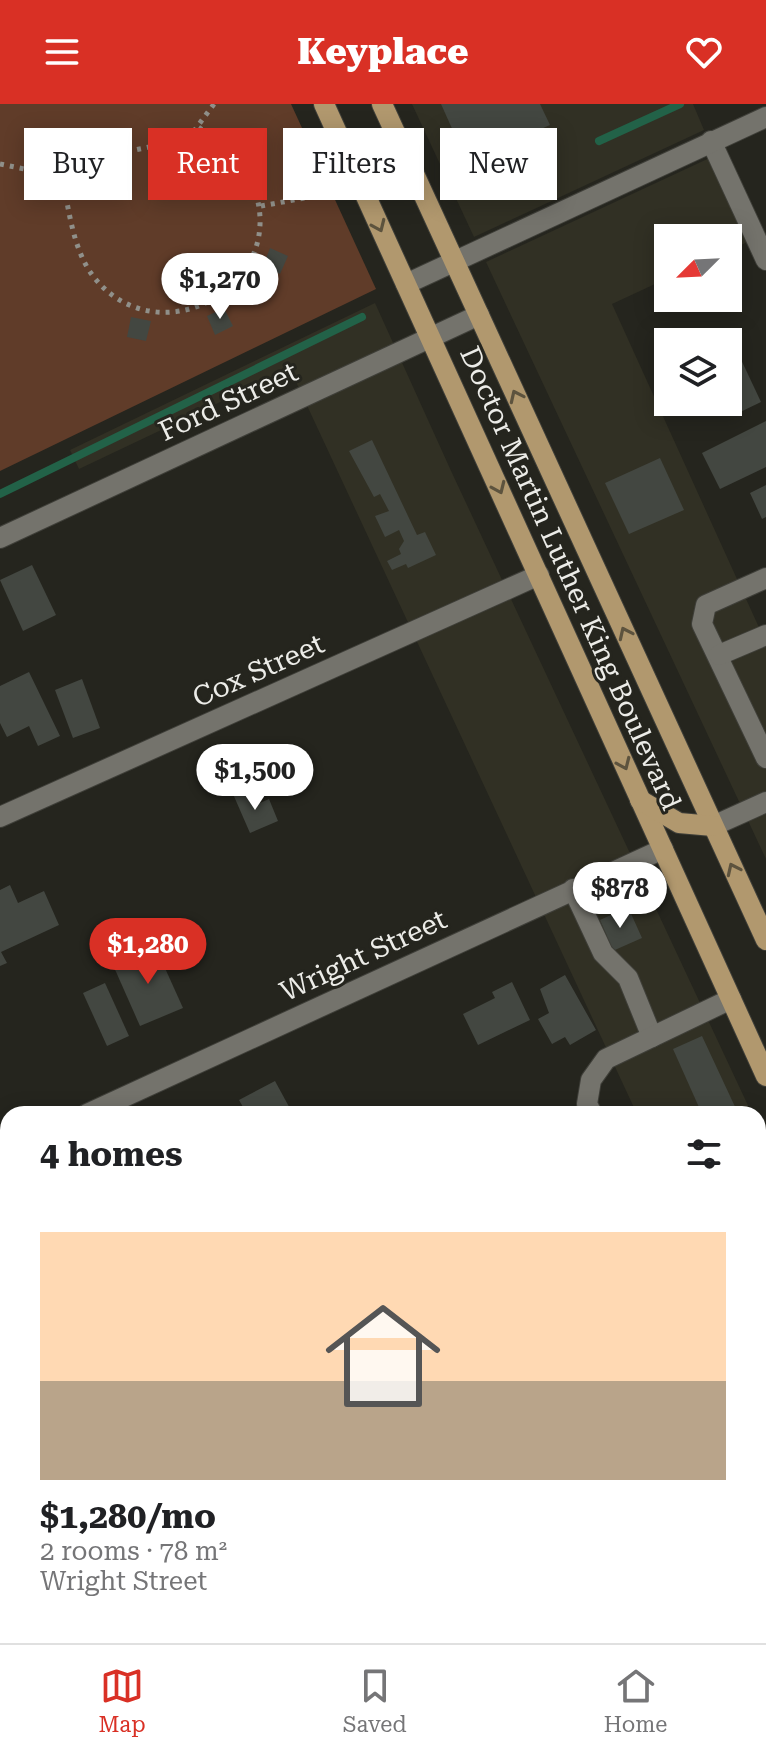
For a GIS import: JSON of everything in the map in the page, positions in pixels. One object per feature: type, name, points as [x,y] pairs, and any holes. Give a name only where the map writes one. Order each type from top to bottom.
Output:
[{"type":"main road","name":"Doctor Martin Luther King Boulevard","points":[[324,104],[766,1076]]},
{"type":"main road","name":"Doctor Martin Luther King Boulevard","points":[[382,104],[766,940]]},
{"type":"main road","points":[[640,800],[679,823],[713,826]]},
{"type":"street","points":[[406,284],[766,117]]},
{"type":"street","points":[[711,141],[766,260]]},
{"type":"street","name":"Ford Street","points":[[0,538],[479,315]]},
{"type":"street","name":"Cox Street","points":[[0,817],[539,575]]},
{"type":"street","points":[[766,578],[706,605],[702,624],[766,758]]},
{"type":"street","points":[[719,655],[766,635]]},
{"type":"street","points":[[713,826],[766,802]]},
{"type":"street","name":"Wright Street","points":[[104,1106],[663,849]]},
{"type":"street","points":[[573,889],[603,953],[628,978],[652,1037]]},
{"type":"street","points":[[588,1106],[591,1080],[606,1059],[731,999]]},
{"type":"path","points":[[132,151],[185,138],[198,127],[214,104]]},
{"type":"path","points":[[68,200],[81,254],[94,277],[113,295],[152,311],[194,309],[231,288],[254,255],[261,233],[261,206],[242,160],[198,127]]},
{"type":"path","points":[[0,164],[24,169]]},
{"type":"path","points":[[261,206],[294,200]]},
{"type":"shaded area","points":[[0,104],[291,104],[302,128],[283,128],[283,200],[335,200],[376,289],[0,471]]},
{"type":"shaded area","points":[[412,104],[693,104],[704,130],[557,198],[557,128],[440,128],[440,164]]},
{"type":"shaded area","points":[[716,155],[754,239],[742,245],[742,224],[654,224],[654,284],[612,304],[654,396],[654,416],[663,416],[766,643],[766,859],[486,262]]},
{"type":"shaded area","points":[[457,200],[554,200],[474,237]]},
{"type":"shaded area","points":[[375,303],[748,1106],[633,1106],[290,369],[79,469],[70,450]]},
{"type":"building","points":[[441,104],[540,104],[550,125],[543,128],[452,128]]},
{"type":"building","points":[[270,248],[288,256],[280,274],[263,266]]},
{"type":"building","points":[[224,308],[233,326],[215,335],[207,316]]},
{"type":"building","points":[[131,317],[151,321],[146,341],[127,337]]},
{"type":"building","points":[[742,362],[761,402],[742,411]]},
{"type":"building","points":[[766,421],[766,467],[720,489],[702,453]]},
{"type":"building","points":[[372,440],[417,535],[425,532],[436,555],[408,568],[406,564],[392,570],[387,561],[401,554],[399,549],[404,541],[399,530],[385,537],[375,516],[389,511],[380,494],[374,497],[349,451]]},
{"type":"building","points":[[660,458],[684,510],[629,534],[605,483]]},
{"type":"building","points":[[766,485],[766,517],[762,519],[750,493]]},
{"type":"building","points":[[32,565],[56,615],[23,631],[0,580]]},
{"type":"building","points":[[29,672],[60,736],[38,746],[29,726],[7,737],[0,723],[0,686]]},
{"type":"building","points":[[82,679],[100,728],[73,738],[55,690]]},
{"type":"building","points":[[246,789],[253,806],[269,799],[278,821],[250,833],[233,794]]},
{"type":"building","points":[[10,885],[18,903],[44,891],[59,925],[1,952],[7,963],[0,966],[0,890]]},
{"type":"building","points":[[628,907],[642,938],[608,953],[601,938],[607,936],[600,920]]},
{"type":"building","points":[[155,946],[183,1008],[140,1026],[113,965]]},
{"type":"building","points":[[565,975],[596,1030],[570,1045],[565,1037],[552,1044],[538,1019],[549,1013],[540,989]]},
{"type":"building","points":[[512,982],[530,1020],[478,1045],[463,1014],[495,998],[492,992]]},
{"type":"building","points":[[105,983],[129,1036],[107,1046],[83,993]]},
{"type":"building","points":[[702,1036],[735,1106],[698,1106],[673,1049]]},
{"type":"building","points":[[275,1081],[289,1106],[242,1106],[239,1100]]},
{"type":"waterway","points":[[599,141],[680,104]]},
{"type":"waterway","points":[[0,494],[362,317]]}]
